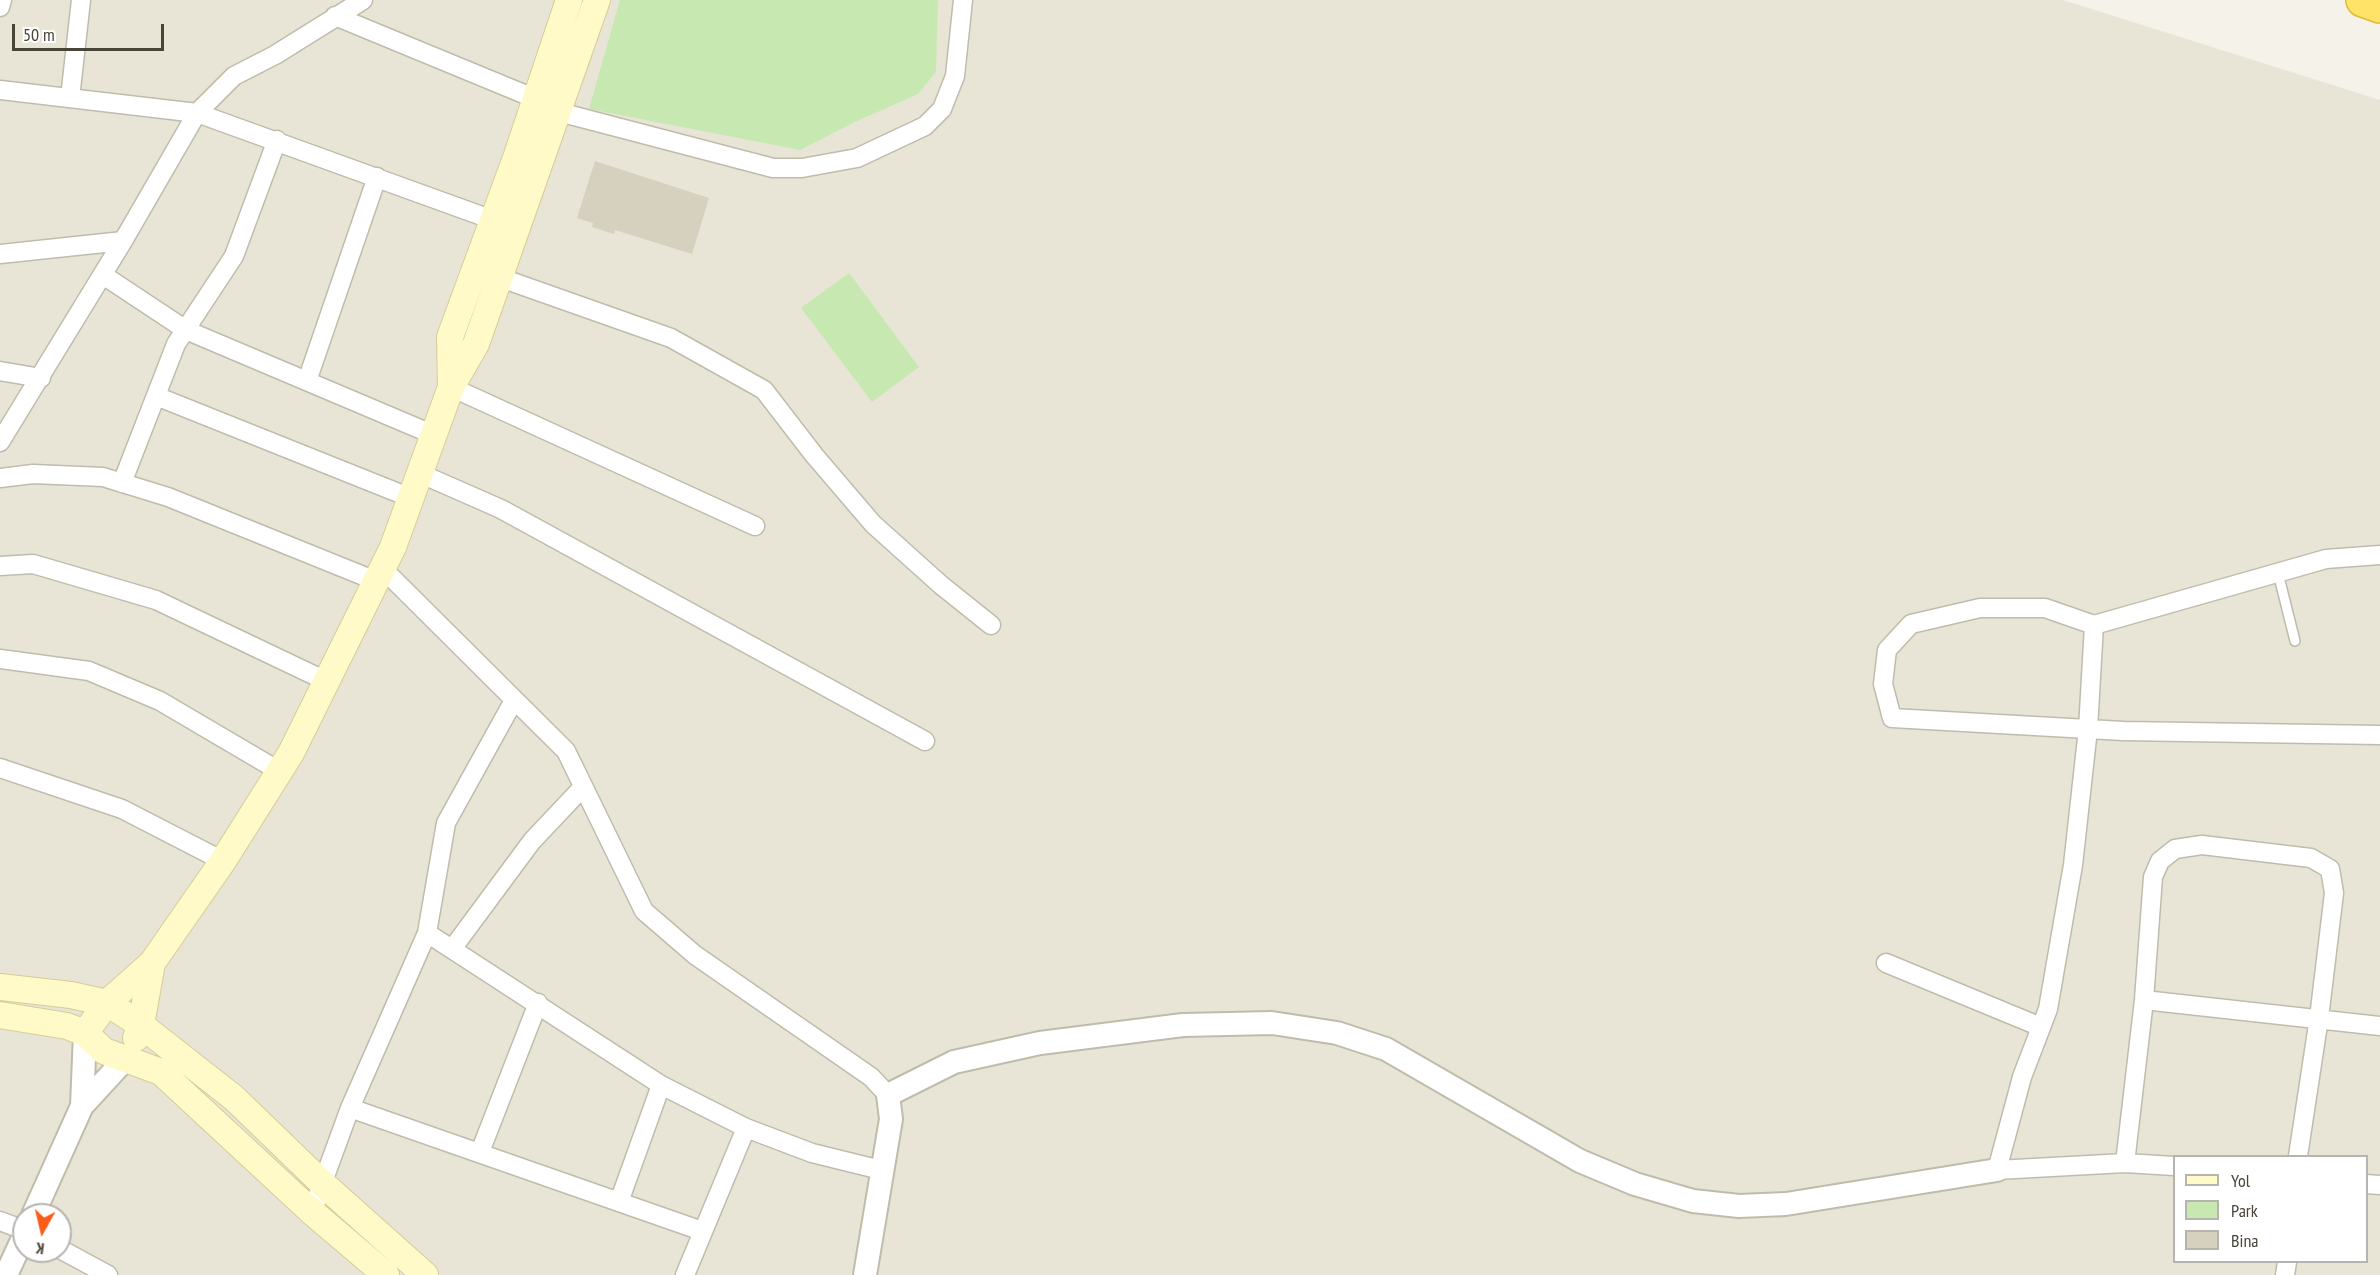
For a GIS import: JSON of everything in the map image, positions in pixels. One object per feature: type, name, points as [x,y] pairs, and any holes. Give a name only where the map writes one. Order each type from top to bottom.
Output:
[{"type":"highway","points":[[2362,0],[2380,6]]},
{"type":"main road","points":[[451,387],[450,337],[570,0]]},
{"type":"main road","points":[[85,1033],[107,1003],[152,963],[223,861],[279,771],[379,575],[411,498],[451,387],[476,344],[597,0]]},
{"type":"main road","points":[[536,99],[559,112]]},
{"type":"main road","points":[[127,1057],[141,1025],[152,963]]},
{"type":"main road","points":[[0,987],[70,995],[107,1003],[141,1025],[234,1098],[323,1184],[425,1275]]},
{"type":"main road","points":[[0,1015],[67,1026],[85,1033],[104,1051],[127,1057],[161,1072],[312,1212],[386,1275]]},
{"type":"street","points":[[0,7],[2,0]]},
{"type":"street","points":[[70,98],[81,0]]},
{"type":"street","points":[[0,442],[103,275],[197,113],[234,76],[275,55],[363,0]]},
{"type":"street","points":[[559,112],[773,168],[802,168],[857,158],[925,126],[942,109],[955,76],[963,0]]},
{"type":"street","points":[[335,16],[536,99]]},
{"type":"street","points":[[0,90],[197,113],[277,140],[493,220]]},
{"type":"street","points":[[122,483],[176,344],[234,256],[277,140]]},
{"type":"street","points":[[307,381],[377,177]]},
{"type":"street","points":[[0,254],[123,241]]},
{"type":"street","points":[[103,275],[186,330],[434,435]]},
{"type":"street","points":[[501,278],[671,338],[764,390],[814,455],[873,524],[941,585],[991,625]]},
{"type":"street","points":[[0,370],[41,378]]},
{"type":"street","points":[[451,387],[755,526]]},
{"type":"street","points":[[156,396],[411,498]]},
{"type":"street","points":[[419,473],[501,509],[925,741]]},
{"type":"street","points":[[0,478],[33,474],[103,477],[179,501],[379,575],[566,751],[644,911],[695,955],[871,1077],[888,1095],[891,1119],[865,1275]]},
{"type":"street","points":[[2380,555],[2326,560],[2094,625],[2045,608],[1980,608],[1927,618],[1911,624],[1887,650],[1883,684],[1892,718],[2088,729],[2380,735]]},
{"type":"street","points":[[0,566],[33,564],[156,600],[326,681]]},
{"type":"street","points":[[1997,1170],[2022,1077],[2048,1009],[2073,865],[2088,729],[2094,625]]},
{"type":"street","points":[[0,659],[89,671],[160,701],[279,771]]},
{"type":"street","points":[[312,1212],[350,1108],[427,933],[446,823],[513,702]]},
{"type":"street","points":[[0,768],[122,809],[223,861]]},
{"type":"street","points":[[452,948],[532,841],[583,787]]},
{"type":"street","points":[[2125,1163],[2144,1000],[2153,877],[2160,861],[2175,849],[2202,845],[2311,858],[2330,869],[2334,893],[2319,1018],[2298,1155]]},
{"type":"street","points":[[427,933],[661,1084],[746,1128],[812,1152],[881,1170]]},
{"type":"street","points":[[1886,963],[2041,1027]]},
{"type":"street","points":[[2144,1000],[2380,1026]]},
{"type":"street","points":[[480,1152],[538,1003]]},
{"type":"street","points":[[888,1095],[954,1062],[1040,1043],[1183,1025],[1272,1023],[1337,1033],[1386,1049],[1581,1161],[1635,1184],[1693,1201],[1739,1206],[1786,1204],[1997,1170],[2125,1163],[2173,1166]]},
{"type":"street","points":[[82,1106],[85,1033]]},
{"type":"street","points":[[38,1203],[82,1106],[127,1057]]},
{"type":"street","points":[[619,1202],[661,1084]]},
{"type":"street","points":[[350,1108],[702,1231]]},
{"type":"street","points":[[685,1275],[746,1128]]},
{"type":"street","points":[[72,1256],[108,1275]]},
{"type":"lane","points":[[2278,573],[2295,641]]},
{"type":"shaded area","points":[[0,0],[2063,0],[2380,100],[2380,1275],[0,1275]]},
{"type":"green space","points":[[620,0],[938,0],[936,72],[918,94],[800,150],[589,109]]},
{"type":"green space","points":[[849,273],[919,367],[872,402],[801,308]]},
{"type":"building","points":[[595,161],[709,198],[692,254],[615,230],[614,234],[592,227],[593,223],[577,218]]}]
